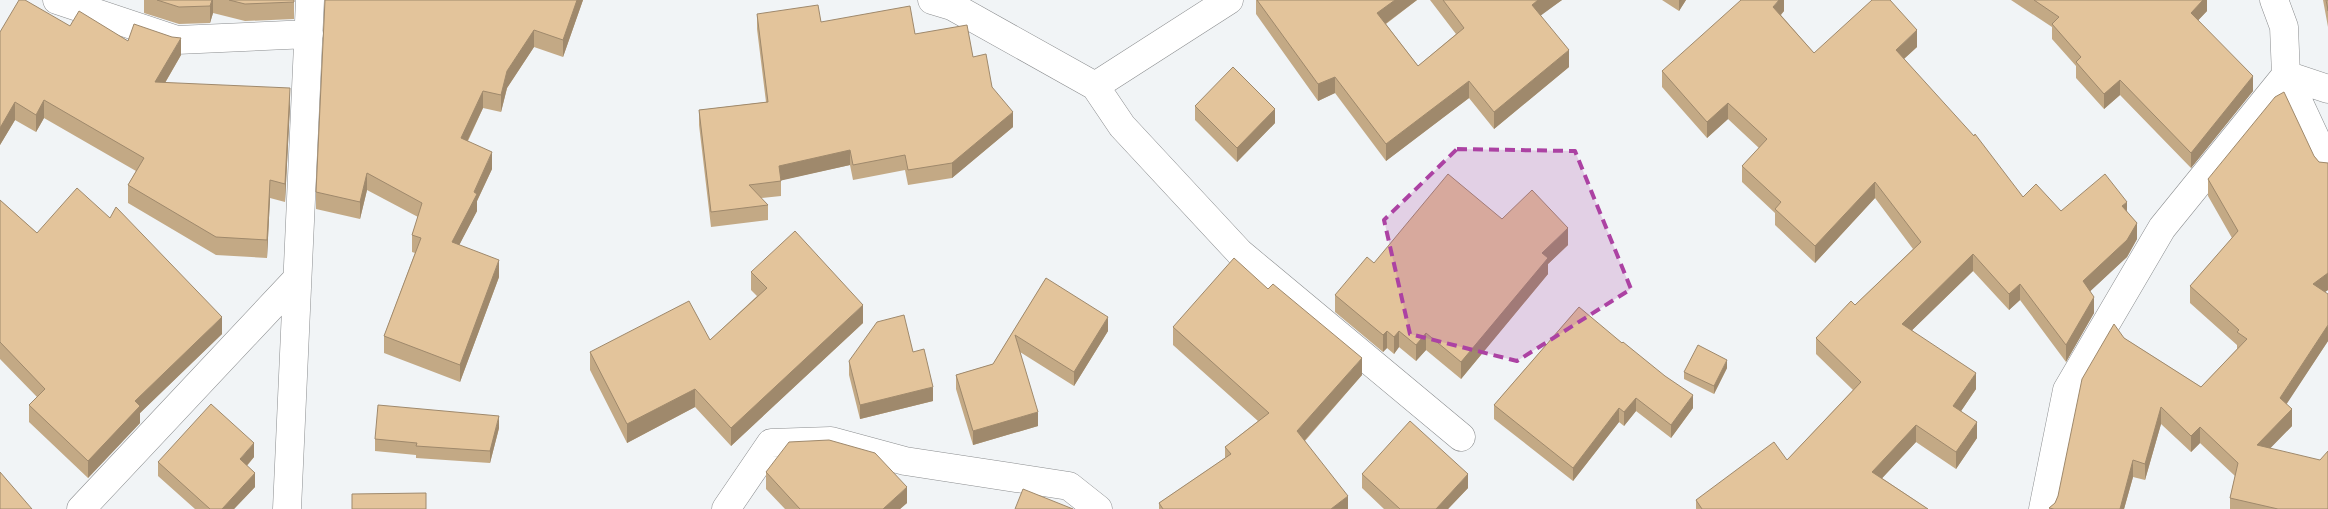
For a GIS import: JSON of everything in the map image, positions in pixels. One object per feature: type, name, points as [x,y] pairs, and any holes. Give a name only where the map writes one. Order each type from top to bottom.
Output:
[{"type":"street","points":[[57,0],[177,40],[308,34]]},
{"type":"street","points":[[287,509],[310,0]]},
{"type":"street","points":[[932,0],[952,6],[1095,86],[1122,126],[1240,253],[1461,437]]},
{"type":"street","points":[[1095,86],[1229,0]]},
{"type":"street","points":[[2274,0],[2284,27],[2286,75],[2328,165]]},
{"type":"street","points":[[2286,75],[2328,89]]},
{"type":"street","points":[[2043,509],[2067,390],[2162,228],[2286,75]]},
{"type":"street","points":[[81,509],[297,279]]},
{"type":"street","points":[[726,509],[771,443],[831,441],[905,462],[1069,486],[1098,509]]},
{"type":"highlighted area","points":[[1457,149],[1575,151],[1631,289],[1517,361],[1410,334],[1384,220]]},
{"type":"building","points":[[19,0],[25,0],[70,26],[79,11],[128,41],[134,24],[172,37],[181,38],[155,82],[290,88],[285,184],[270,180],[267,240],[216,237],[128,185],[144,158],[44,100],[36,115],[15,102],[0,128],[0,32]]},
{"type":"building","points":[[157,0],[212,0],[210,6],[179,7]]},
{"type":"building","points":[[229,0],[294,0],[294,2],[245,4]]},
{"type":"building","points":[[325,0],[577,0],[563,40],[534,30],[507,71],[501,95],[483,91],[461,138],[492,152],[474,192],[477,194],[452,242],[499,260],[460,365],[384,336],[421,238],[412,235],[422,203],[367,173],[360,202],[316,192]]},
{"type":"building","points":[[1257,0],[1395,0],[1377,13],[1418,66],[1464,28],[1443,0],[1538,0],[1532,5],[1569,50],[1494,112],[1469,81],[1386,144],[1335,77],[1318,84]]},
{"type":"building","points":[[1741,0],[1779,0],[1773,7],[1814,53],[1872,0],[1890,0],[1917,30],[1896,50],[1974,136],[1975,134],[2023,197],[2036,184],[2061,211],[2105,174],[2127,202],[2122,206],[2137,223],[2127,240],[2083,281],[2094,297],[2066,345],[2020,284],[2009,294],[1973,254],[1902,324],[1976,373],[1953,406],[1977,422],[1956,452],[1916,425],[1872,472],[1928,509],[1702,509],[1696,500],[1774,442],[1787,460],[1861,382],[1816,338],[1851,301],[1855,305],[1921,242],[1875,182],[1815,246],[1775,209],[1781,202],[1742,166],[1767,139],[1728,103],[1707,122],[1662,71]]},
{"type":"building","points":[[2034,0],[2203,0],[2191,13],[2253,76],[2191,153],[2120,80],[2104,94],[2076,62],[2081,57],[2052,24],[2059,17]]},
{"type":"building","points":[[818,5],[821,22],[910,6],[915,34],[967,25],[973,57],[986,54],[992,87],[1013,112],[952,163],[908,170],[905,155],[853,165],[850,150],[779,166],[781,181],[749,185],[768,205],[711,212],[699,110],[768,102],[757,14]]},
{"type":"building","points":[[1233,67],[1275,109],[1237,148],[1195,106]]},
{"type":"building","points":[[2284,92],[2314,156],[2319,162],[2328,163],[2328,273],[2313,284],[2328,294],[2328,325],[2280,398],[2292,409],[2257,445],[2320,460],[2328,451],[2328,509],[2278,509],[2230,498],[2238,463],[2200,427],[2191,436],[2161,407],[2145,464],[2133,460],[2120,509],[2049,508],[2055,503],[2058,496],[2082,379],[2114,324],[2124,338],[2201,387],[2247,339],[2237,332],[2239,330],[2190,286],[2238,231],[2208,179],[2275,97]]},
{"type":"building","points":[[1448,174],[1502,219],[1532,190],[1568,228],[1542,253],[1548,258],[1461,362],[1426,333],[1416,345],[1399,331],[1394,337],[1387,331],[1383,335],[1335,295],[1367,257],[1374,263]]},
{"type":"building","points":[[77,188],[110,218],[116,207],[222,317],[135,401],[140,406],[88,461],[29,405],[45,389],[0,342],[0,200],[37,233]]},
{"type":"building","points":[[795,231],[863,305],[731,428],[695,389],[627,424],[590,352],[689,301],[710,340],[767,288],[751,272]]},
{"type":"building","points":[[1234,258],[1268,289],[1273,284],[1362,358],[1297,431],[1348,496],[1331,509],[1163,509],[1159,503],[1231,454],[1225,447],[1269,413],[1173,327]]},
{"type":"building","points":[[1046,278],[1108,317],[1074,372],[1015,335],[1038,412],[973,431],[956,375],[993,364]]},
{"type":"building","points":[[1579,307],[1622,343],[1693,395],[1671,425],[1636,398],[1624,412],[1619,408],[1573,468],[1494,405]]},
{"type":"building","points":[[904,315],[913,352],[924,349],[933,387],[860,405],[849,361],[877,322]]},
{"type":"building","points":[[1698,345],[1727,360],[1714,386],[1684,372]]},
{"type":"building","points":[[211,404],[254,443],[240,459],[255,473],[222,509],[210,509],[158,462]]},
{"type":"building","points":[[378,405],[499,416],[490,451],[416,446],[417,443],[375,439]]},
{"type":"building","points":[[1410,421],[1468,474],[1436,509],[1400,509],[1362,474]]},
{"type":"building","points":[[829,440],[875,453],[907,487],[883,509],[800,509],[766,472],[789,442]]},
{"type":"building","points":[[0,472],[32,509],[0,509]]},
{"type":"building","points":[[1023,489],[1073,509],[1015,509]]},
{"type":"building","points":[[426,493],[426,509],[352,509],[352,494]]}]
